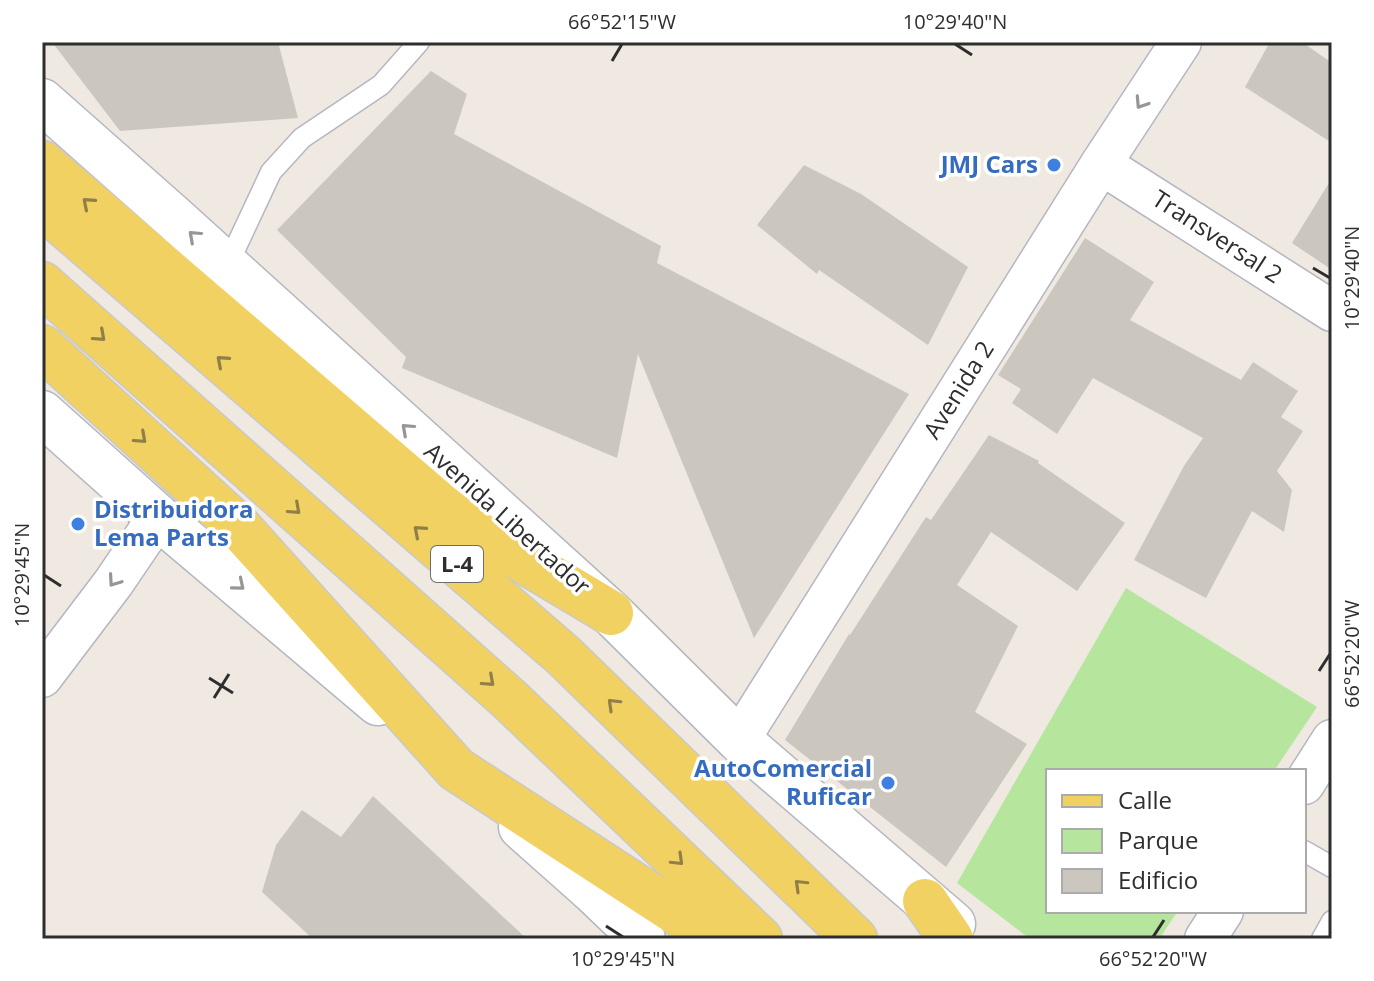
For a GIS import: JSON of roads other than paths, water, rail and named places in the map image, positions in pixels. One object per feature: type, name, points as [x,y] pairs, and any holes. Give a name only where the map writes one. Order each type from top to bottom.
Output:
[{"type":"main road","name":"Avenida Libertador","points":[[42,101],[611,613],[739,740],[970,939]]},
{"type":"main road","name":"L-4","points":[[42,163],[439,504],[475,532],[611,613]]},
{"type":"main road","name":"L-4","points":[[42,206],[563,655],[855,939]]},
{"type":"main road","name":"L-4","points":[[42,284],[509,699],[760,939]]},
{"type":"main road","points":[[42,347],[237,525],[456,769],[682,916],[705,939]]},
{"type":"main road","points":[[42,413],[158,517],[456,769],[643,939]]},
{"type":"main road","name":"L-4","points":[[925,901],[951,939]]},
{"type":"street","name":"Avenida 2","points":[[739,740],[1181,42]]},
{"type":"street","name":"Transversal 2","points":[[1101,164],[1332,311]]},
{"type":"street","points":[[42,677],[114,582],[158,517]]},
{"type":"street","points":[[1306,781],[1332,740]]},
{"type":"street","points":[[1205,939],[1222,913]]},
{"type":"lane","points":[[227,266],[271,172],[302,138],[381,85],[419,42]]},
{"type":"lane","points":[[1306,852],[1332,867]]},
{"type":"lane","points":[[1322,939],[1332,921]]},
{"type":"place","name":"JMJ Cars","points":[[1054,165]]},
{"type":"place","name":"Distribuidora Lema Parts","points":[[78,524]]},
{"type":"place","name":"AutoComercial Ruficar","points":[[888,783]]}]
